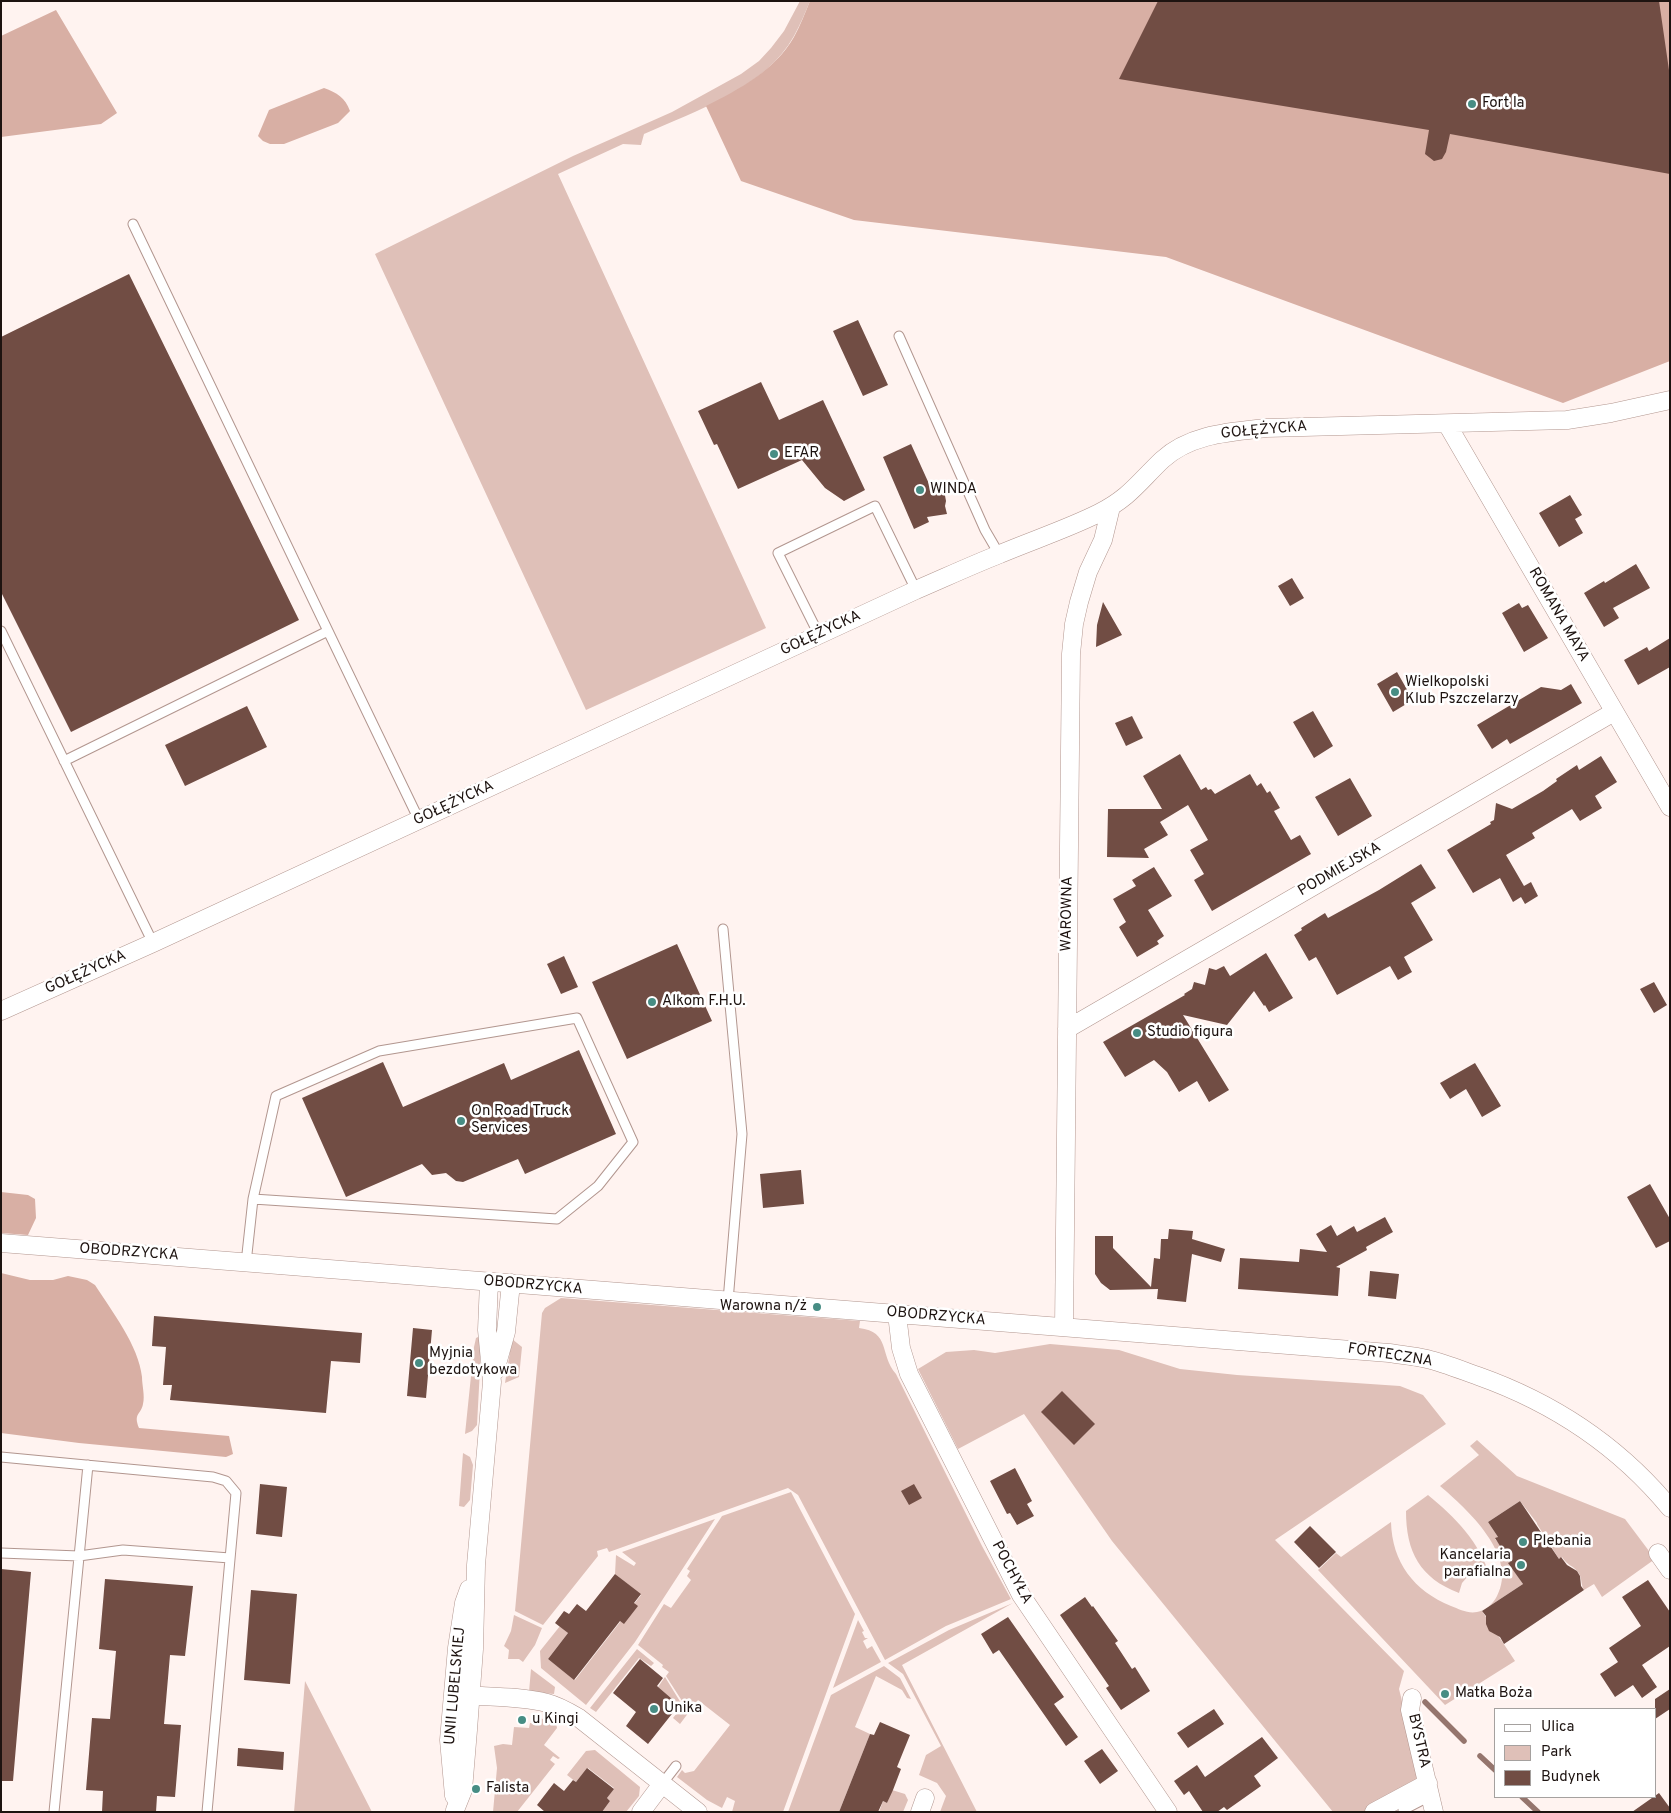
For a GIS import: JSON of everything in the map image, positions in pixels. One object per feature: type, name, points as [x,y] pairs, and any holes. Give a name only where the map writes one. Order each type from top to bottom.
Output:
[{"type":"street","name":"GOŁĘŻYCKA","points":[[1,1011],[153,943],[916,590],[999,554],[1066,528],[1111,507],[1135,490],[1169,455],[1189,443],[1210,436],[1266,428],[1567,420],[1611,413],[1665,399]]},
{"type":"street","name":"ROMANA MAYA","points":[[1447,424],[1670,807]]},
{"type":"street","name":"WAROWNA","points":[[1064,1327],[1072,639],[1079,602],[1088,572],[1103,540],[1111,507]]},
{"type":"street","name":"PODMIEJSKA","points":[[1067,1029],[1614,712]]},
{"type":"street","name":"OBODRZYCKA","points":[[1,1243],[1064,1327]]},
{"type":"street","name":"UNII LUBELSKIEJ","points":[[455,1811],[462,1790],[466,1695],[474,1649],[476,1565],[492,1382],[487,1330],[489,1282]]},
{"type":"street","name":"UNII LUBELSKIEJ","points":[[492,1382],[506,1332],[511,1283]]},
{"type":"street","name":"POCHYŁA","points":[[897,1314],[901,1348],[909,1374],[1022,1595],[1168,1812]]},
{"type":"street","name":"FORTECZNA","points":[[1064,1327],[1352,1349],[1427,1359],[1498,1383],[1576,1423],[1636,1470],[1670,1508]]},
{"type":"street","points":[[1658,1553],[1670,1570]]},
{"type":"street","name":"UNII LUBELSKIEJ","points":[[455,1811],[449,1740],[464,1603],[476,1565]]},
{"type":"street","points":[[466,1695],[526,1700],[546,1703],[564,1709],[579,1718],[698,1812]]},
{"type":"street","name":"BYSTRA","points":[[1374,1812],[1431,1797],[1410,1710],[1412,1698]]},
{"type":"street","points":[[641,1812],[662,1784]]},
{"type":"lane","points":[[133,224],[419,820]]},
{"type":"lane","points":[[899,336],[985,530],[999,554]]},
{"type":"lane","points":[[819,635],[778,553],[874,506],[916,590]]},
{"type":"lane","points":[[1,631],[153,943]]},
{"type":"lane","points":[[64,760],[328,631]]},
{"type":"lane","points":[[723,929],[742,1134],[728,1301]]},
{"type":"lane","points":[[246,1263],[253,1199],[276,1096],[379,1051],[577,1018],[633,1142],[598,1186],[557,1219],[253,1199]]},
{"type":"lane","points":[[1,1457],[213,1477],[226,1481],[236,1493],[207,1812]]},
{"type":"lane","points":[[54,1812],[88,1465]]},
{"type":"lane","points":[[1,1553],[79,1556],[123,1550],[230,1558]]},
{"type":"lane","points":[[662,1784],[676,1766]]},
{"type":"lane","points":[[1403,1810],[1431,1797]]},
{"type":"green space","points":[[800,1],[810,1],[794,36],[766,70],[748,84],[707,107],[644,134],[641,145],[623,144],[558,174],[766,628],[586,710],[375,254],[573,156],[672,112],[741,74],[759,61],[771,48],[784,31]]},
{"type":"green space","points":[[561,1298],[860,1321],[859,1328],[869,1330],[880,1339],[891,1366],[982,1546],[1011,1599],[946,1626],[885,1660],[798,1495],[788,1488],[609,1552],[607,1548],[597,1551],[598,1556],[543,1625],[515,1611],[542,1313],[545,1308]]},
{"type":"green space","points":[[480,1336],[477,1425],[472,1431],[465,1434],[474,1347],[476,1338]]},
{"type":"green space","points":[[512,1339],[522,1347],[519,1377],[505,1383]]},
{"type":"green space","points":[[1050,1344],[1119,1350],[1180,1369],[1237,1375],[1400,1386],[1423,1395],[1446,1424],[1275,1540],[1404,1671],[1399,1689],[1422,1781],[1364,1812],[1333,1812],[1112,1541],[1024,1414],[958,1449],[918,1369],[946,1352],[974,1350],[995,1353]]},
{"type":"green space","points":[[1477,1440],[1517,1476],[1625,1519],[1655,1559],[1602,1597],[1594,1584],[1584,1590],[1579,1573],[1562,1557],[1559,1559],[1537,1523],[1520,1501],[1488,1522],[1498,1537],[1495,1539],[1513,1560],[1509,1563],[1523,1584],[1487,1608],[1497,1596],[1502,1581],[1501,1565],[1496,1550],[1476,1520],[1440,1486],[1479,1455],[1470,1446]]},
{"type":"green space","points":[[463,1453],[470,1457],[473,1465],[470,1500],[464,1507],[459,1506]]},
{"type":"green space","points":[[791,1492],[855,1614],[783,1812],[732,1812],[735,1801],[727,1797],[722,1808],[707,1800],[677,1777],[682,1770],[685,1773],[694,1771],[730,1725],[698,1700],[680,1724],[673,1718],[684,1704],[666,1676],[669,1672],[638,1645],[664,1604],[671,1608],[691,1580],[687,1576],[690,1571],[687,1569],[722,1516]]},
{"type":"green space","points":[[1428,1495],[1457,1521],[1473,1541],[1486,1564],[1490,1577],[1479,1574],[1469,1575],[1462,1583],[1459,1593],[1434,1580],[1418,1562],[1412,1551],[1409,1539],[1406,1511]]},
{"type":"green space","points":[[715,1519],[635,1642],[586,1705],[541,1668],[540,1651],[560,1626],[568,1633],[548,1659],[575,1680],[641,1595],[615,1574],[616,1555],[634,1566],[636,1563],[622,1552]]},
{"type":"green space","points":[[1391,1522],[1396,1550],[1401,1562],[1416,1583],[1438,1600],[1460,1610],[1474,1612],[1485,1609],[1482,1611],[1515,1661],[1445,1705],[1318,1570],[1336,1553],[1341,1557]]},
{"type":"green space","points":[[1013,1603],[902,1665],[977,1812],[940,1812],[946,1796],[937,1783],[919,1775],[926,1755],[941,1746],[903,1674],[888,1663],[949,1630]]},
{"type":"green space","points":[[514,1615],[542,1628],[535,1645],[523,1662],[519,1659],[508,1659],[509,1650],[504,1646],[511,1631]]},
{"type":"green space","points":[[858,1620],[864,1631],[862,1632],[865,1638],[868,1638],[863,1641],[867,1649],[872,1646],[881,1662],[833,1688]]},
{"type":"green space","points":[[637,1649],[654,1663],[651,1666],[639,1658],[596,1712],[590,1708]]},
{"type":"green space","points":[[884,1666],[900,1678],[911,1699],[907,1698],[902,1690],[876,1676],[855,1727],[870,1734],[839,1812],[788,1812],[831,1695]]},
{"type":"green space","points":[[531,1669],[555,1687],[554,1694],[529,1692]]},
{"type":"green space","points":[[665,1677],[681,1703],[679,1705],[658,1687]]},
{"type":"green space","points":[[305,1681],[372,1812],[294,1812]]},
{"type":"green space","points":[[540,1718],[556,1723],[557,1728],[544,1745],[560,1758],[558,1759],[553,1756],[550,1760],[555,1764],[517,1812],[493,1812],[497,1768],[494,1746],[512,1745],[514,1727],[529,1728],[530,1723],[540,1724]]},
{"type":"green space","points":[[595,1750],[640,1787],[639,1796],[626,1812],[602,1812],[610,1801],[607,1798],[614,1788],[588,1768],[576,1782],[567,1775],[586,1751]]},
{"type":"green space","points":[[892,1790],[905,1794],[908,1800],[903,1812],[879,1812],[883,1801],[887,1803]]},
{"type":"shaded area","points":[[810,1],[1670,1],[1670,361],[1563,403],[1166,257],[854,220],[741,181],[706,106],[756,78],[777,59],[794,37]]},
{"type":"shaded area","points":[[56,10],[117,113],[101,124],[1,137],[1,36]]},
{"type":"shaded area","points":[[324,88],[340,96],[346,102],[350,111],[338,123],[284,144],[270,144],[258,136],[269,110]]},
{"type":"shaded area","points":[[1,1192],[28,1195],[35,1199],[36,1218],[28,1235],[1,1233]]},
{"type":"shaded area","points":[[1,1273],[30,1280],[53,1280],[68,1276],[87,1280],[95,1285],[130,1341],[140,1365],[144,1401],[137,1417],[139,1428],[229,1436],[233,1454],[226,1457],[79,1443],[1,1433]]},
{"type":"building","name":"Fort Ia","points":[[1158,1],[1659,1],[1670,77],[1670,174],[1450,134],[1446,152],[1442,159],[1434,161],[1425,154],[1429,130],[1119,79]]},
{"type":"building","points":[[129,274],[299,620],[71,732],[1,592],[1,337]]},
{"type":"building","points":[[858,320],[888,385],[863,396],[833,331]]},
{"type":"building","name":"EFAR","points":[[761,382],[779,420],[823,400],[865,490],[844,501],[825,488],[802,460],[738,489],[717,444],[714,445],[698,411]]},
{"type":"building","name":"WINDA","points":[[911,444],[930,486],[943,485],[947,514],[927,517],[929,522],[914,529],[883,457]]},
{"type":"building","points":[[1570,495],[1582,515],[1575,519],[1583,533],[1559,547],[1539,513]]},
{"type":"building","points":[[1636,564],[1650,588],[1613,608],[1619,618],[1604,627],[1584,593]]},
{"type":"building","points":[[1292,578],[1304,598],[1290,606],[1278,586]]},
{"type":"building","points":[[1103,602],[1122,635],[1096,647],[1097,625]]},
{"type":"building","points":[[1519,603],[1522,608],[1528,605],[1548,638],[1524,652],[1502,613]]},
{"type":"building","points":[[1670,638],[1670,667],[1638,685],[1624,660],[1647,647],[1649,651]]},
{"type":"building","name":"Wielkopolski Klub Pszczelarzy","points":[[1397,672],[1413,700],[1393,712],[1377,684]]},
{"type":"building","points":[[1571,684],[1582,703],[1510,744],[1507,739],[1492,749],[1477,725],[1541,687],[1561,690]]},
{"type":"building","points":[[247,706],[267,747],[185,786],[165,745]]},
{"type":"building","points":[[1313,711],[1333,746],[1314,758],[1293,722]]},
{"type":"building","points":[[1132,716],[1143,738],[1126,746],[1115,723]]},
{"type":"building","points":[[1180,754],[1201,790],[1206,787],[1215,794],[1250,774],[1257,786],[1261,783],[1267,793],[1270,791],[1280,808],[1274,811],[1291,840],[1300,835],[1311,854],[1212,911],[1194,880],[1204,874],[1190,850],[1208,840],[1188,805],[1160,822],[1168,835],[1144,849],[1149,858],[1107,857],[1108,809],[1162,809],[1143,776]]},
{"type":"building","points":[[1601,756],[1617,782],[1595,796],[1602,808],[1580,821],[1572,809],[1532,833],[1535,838],[1506,855],[1524,886],[1531,882],[1538,896],[1525,904],[1521,897],[1513,902],[1500,878],[1473,893],[1447,850],[1491,824],[1490,822],[1494,820],[1496,803],[1512,809],[1543,791],[1557,781],[1556,779],[1577,765],[1579,770]]},
{"type":"building","points":[[1350,778],[1372,816],[1338,836],[1315,797]]},
{"type":"building","points":[[1421,864],[1436,888],[1411,903],[1433,940],[1404,957],[1412,972],[1398,980],[1390,966],[1337,995],[1316,957],[1309,961],[1294,935],[1302,930],[1301,928],[1325,913],[1328,918]]},
{"type":"building","points":[[1154,867],[1172,896],[1148,910],[1164,936],[1157,941],[1159,944],[1137,957],[1119,927],[1126,922],[1113,899],[1136,886],[1132,880]]},
{"type":"building","name":"Alkom F.H.U.","points":[[677,944],[712,1021],[627,1059],[592,982]]},
{"type":"building","points":[[1266,953],[1293,998],[1269,1012],[1254,991],[1227,1025],[1183,1015],[1229,1090],[1209,1102],[1197,1081],[1179,1092],[1167,1072],[1154,1060],[1125,1077],[1103,1042],[1185,995],[1192,989],[1194,982],[1205,985],[1209,968],[1216,970],[1224,966],[1230,976]]},
{"type":"building","points":[[564,956],[578,987],[561,994],[547,964]]},
{"type":"building","points":[[1654,982],[1667,1005],[1654,1013],[1640,989]]},
{"type":"building","name":"On Road Truck Services","points":[[579,1050],[616,1134],[525,1174],[518,1159],[463,1182],[456,1181],[446,1173],[432,1175],[422,1164],[346,1197],[302,1098],[383,1062],[403,1107],[504,1063],[511,1080]]},
{"type":"building","points":[[1475,1063],[1501,1106],[1482,1117],[1466,1089],[1450,1099],[1440,1083]]},
{"type":"building","points":[[801,1170],[804,1204],[763,1208],[760,1174]]},
{"type":"building","points":[[1650,1184],[1670,1219],[1670,1241],[1656,1248],[1627,1197]]},
{"type":"building","points":[[1385,1217],[1393,1232],[1366,1247],[1367,1250],[1336,1267],[1340,1268],[1338,1296],[1238,1289],[1240,1258],[1299,1262],[1300,1249],[1327,1252],[1316,1234],[1331,1225],[1337,1236],[1354,1226],[1357,1232]]},
{"type":"building","points":[[1169,1229],[1193,1231],[1192,1239],[1225,1249],[1221,1262],[1192,1254],[1186,1302],[1157,1299],[1158,1289],[1110,1290],[1101,1283],[1095,1274],[1095,1236],[1113,1236],[1113,1248],[1151,1287],[1154,1258],[1160,1259],[1161,1239],[1168,1239]]},
{"type":"building","points":[[1370,1271],[1399,1274],[1396,1299],[1368,1296]]},
{"type":"building","points":[[154,1316],[362,1333],[360,1363],[331,1361],[326,1413],[170,1400],[172,1385],[163,1385],[166,1347],[152,1346]]},
{"type":"building","name":"Myjnia bezdotykowa","points":[[413,1328],[432,1330],[426,1398],[407,1396]]},
{"type":"building","points":[[1062,1391],[1095,1424],[1074,1445],[1041,1412]]},
{"type":"building","points":[[1015,1468],[1032,1501],[1027,1504],[1034,1516],[1017,1525],[1010,1513],[1007,1514],[990,1481]]},
{"type":"building","points":[[260,1484],[287,1487],[282,1537],[256,1534]]},
{"type":"building","points":[[914,1484],[922,1498],[909,1505],[901,1491]]},
{"type":"building","points":[[1520,1501],[1559,1559],[1561,1557],[1567,1565],[1577,1571],[1584,1590],[1504,1644],[1500,1637],[1489,1631],[1486,1624],[1486,1616],[1482,1611],[1523,1584],[1508,1563],[1510,1562],[1495,1538],[1498,1537],[1488,1522]]},
{"type":"building","points":[[1310,1526],[1336,1552],[1319,1568],[1294,1542]]},
{"type":"building","points":[[1,1569],[31,1572],[13,1781],[1,1781]]},
{"type":"building","points":[[615,1574],[641,1594],[634,1603],[638,1606],[624,1624],[620,1621],[574,1680],[548,1659],[568,1633],[555,1623],[564,1611],[569,1614],[577,1604],[586,1611]]},
{"type":"building","points":[[105,1579],[193,1586],[185,1656],[170,1655],[164,1724],[181,1725],[175,1797],[157,1796],[156,1812],[102,1812],[103,1791],[86,1790],[92,1718],[110,1719],[116,1651],[99,1649]]},
{"type":"building","points":[[1648,1580],[1670,1612],[1670,1646],[1642,1665],[1657,1687],[1642,1698],[1633,1685],[1615,1697],[1600,1674],[1618,1662],[1609,1648],[1641,1626],[1622,1597]]},
{"type":"building","points":[[251,1590],[297,1594],[290,1684],[244,1680]]},
{"type":"building","points":[[1085,1597],[1118,1641],[1115,1643],[1132,1669],[1135,1667],[1150,1691],[1121,1710],[1106,1688],[1109,1686],[1060,1615]]},
{"type":"building","points":[[1008,1617],[1064,1697],[1054,1704],[1078,1737],[1066,1746],[999,1650],[993,1654],[981,1634]]},
{"type":"building","name":"Unika","points":[[640,1659],[663,1678],[657,1686],[679,1705],[648,1744],[626,1726],[636,1712],[613,1693]]},
{"type":"building","points":[[1670,1689],[1670,1709],[1656,1718],[1656,1708],[1655,1699]]},
{"type":"building","points":[[1214,1709],[1224,1724],[1188,1748],[1177,1733]]},
{"type":"building","points":[[880,1722],[910,1735],[897,1767],[901,1769],[893,1790],[887,1803],[883,1801],[878,1812],[839,1812],[870,1734],[874,1735]]},
{"type":"building","points":[[1262,1737],[1278,1758],[1254,1776],[1261,1786],[1227,1810],[1224,1807],[1217,1812],[1203,1812],[1189,1791],[1184,1795],[1174,1781],[1197,1765],[1205,1777]]},
{"type":"building","points":[[238,1748],[284,1752],[283,1770],[237,1766]]},
{"type":"building","points":[[1102,1749],[1118,1771],[1100,1784],[1084,1761]]},
{"type":"building","points":[[587,1768],[614,1789],[607,1798],[610,1801],[602,1812],[545,1812],[537,1805],[554,1783],[564,1791],[573,1780],[576,1782]]},
{"type":"building","points":[[1659,1793],[1670,1808],[1670,1812],[1632,1812],[1652,1798],[1656,1798]]},
{"type":"waterway","points":[[1425,1702],[1464,1741]]},
{"type":"waterway","points":[[1480,1756],[1494,1769]]},
{"type":"waterway","points":[[1523,1798],[1538,1812]]},
{"type":"place","name":"Fort Ia","points":[[1472,104]]},
{"type":"place","name":"EFAR","points":[[774,454]]},
{"type":"place","name":"WINDA","points":[[920,490]]},
{"type":"place","name":"Wielkopolski Klub Pszczelarzy","points":[[1395,692]]},
{"type":"place","name":"Alkom F.H.U.","points":[[652,1002]]},
{"type":"place","name":"Studio figura","points":[[1137,1033]]},
{"type":"place","name":"On Road Truck Services","points":[[461,1121]]},
{"type":"place","name":"Warowna n/ż","points":[[817,1307]]},
{"type":"place","name":"Myjnia bezdotykowa","points":[[419,1363]]},
{"type":"place","name":"Plebania","points":[[1523,1542]]},
{"type":"place","name":"Kancelaria parafialna","points":[[1521,1565]]},
{"type":"place","name":"Matka Boża","points":[[1445,1694]]},
{"type":"place","name":"Unika","points":[[654,1709]]},
{"type":"place","name":"u Kingi","points":[[522,1720]]},
{"type":"place","name":"Falista","points":[[476,1789]]}]
